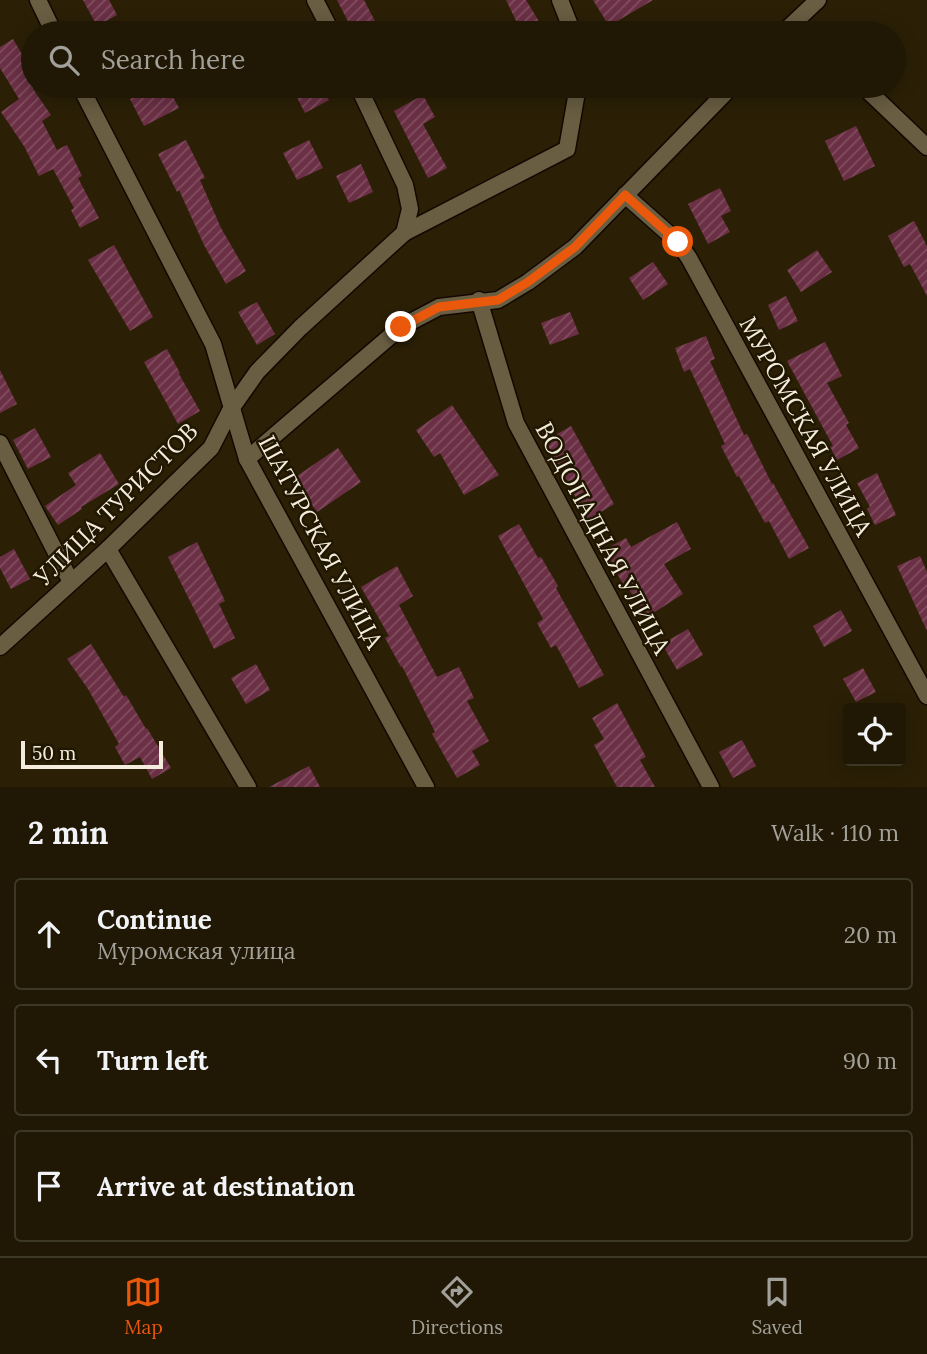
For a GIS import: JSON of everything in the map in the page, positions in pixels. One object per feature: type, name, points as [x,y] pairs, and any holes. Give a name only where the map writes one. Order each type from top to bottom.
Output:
[{"type":"street","points":[[37,0],[48,21]]},
{"type":"street","points":[[315,0],[326,21]]},
{"type":"street","points":[[560,0],[568,21]]},
{"type":"street","points":[[800,21],[818,0]]},
{"type":"street","name":"ШАТУРСКАЯ УЛИЦА","points":[[86,98],[213,344],[247,459],[426,787]]},
{"type":"street","points":[[364,98],[405,185],[410,209],[404,233]]},
{"type":"street","name":"УЛИЦА ТУРИСТОВ","points":[[0,647],[108,549],[211,447],[231,409],[257,372],[404,233],[567,149],[576,98]]},
{"type":"street","points":[[247,459],[401,327],[439,307],[479,300],[498,300],[528,282],[575,247],[720,98]]},
{"type":"street","points":[[876,98],[927,147]]},
{"type":"street","name":"МУРОМСКАЯ УЛИЦА","points":[[625,195],[678,242],[689,258],[927,695]]},
{"type":"street","name":"ВОДОПАДНАЯ УЛИЦА","points":[[479,300],[516,423],[711,787]]},
{"type":"street","points":[[0,443],[71,582]]},
{"type":"street","points":[[108,549],[248,787]]},
{"type":"building","points":[[83,0],[109,0],[117,15],[106,21],[94,21]]},
{"type":"building","points":[[337,0],[364,0],[375,21],[348,21]]},
{"type":"building","points":[[506,0],[526,0],[539,21],[516,21]]},
{"type":"building","points":[[593,0],[653,0],[617,21],[606,21]]},
{"type":"building","points":[[13,39],[21,53],[21,98],[39,98],[51,115],[42,121],[57,150],[67,145],[82,176],[78,178],[99,218],[80,228],[71,210],[74,208],[53,169],[39,176],[24,146],[1,112],[19,99],[0,68],[0,47]]},
{"type":"building","points":[[174,98],[179,108],[144,126],[130,99]]},
{"type":"building","points":[[297,98],[328,98],[329,100],[305,113]]},
{"type":"building","points":[[418,98],[425,98],[435,117],[423,124],[447,168],[428,178],[394,111]]},
{"type":"building","points":[[856,126],[875,166],[844,181],[825,141]]},
{"type":"building","points":[[186,140],[205,178],[200,180],[221,228],[246,271],[226,284],[158,154]]},
{"type":"building","points":[[309,140],[323,168],[297,180],[283,153]]},
{"type":"building","points":[[361,164],[373,192],[349,203],[336,176]]},
{"type":"building","points":[[720,188],[731,211],[721,216],[730,232],[708,244],[688,204]]},
{"type":"building","points":[[914,221],[927,246],[927,296],[910,264],[904,267],[888,236]]},
{"type":"building","points":[[114,245],[153,317],[130,331],[88,260]]},
{"type":"building","points":[[817,250],[832,272],[801,292],[787,270]]},
{"type":"building","points":[[653,262],[668,284],[643,300],[629,278]]},
{"type":"building","points":[[786,296],[798,321],[779,330],[768,305]]},
{"type":"building","points":[[257,302],[275,334],[257,345],[238,312]]},
{"type":"building","points":[[570,312],[579,334],[550,345],[541,323]]},
{"type":"building","points":[[706,336],[715,359],[710,361],[744,435],[747,434],[809,548],[789,559],[769,521],[765,523],[739,476],[737,477],[721,446],[725,444],[690,369],[684,372],[675,348]]},
{"type":"building","points":[[825,342],[842,376],[827,383],[859,448],[837,460],[830,447],[833,446],[787,361]]},
{"type":"building","points":[[167,349],[200,411],[178,424],[144,362]]},
{"type":"building","points":[[0,370],[17,404],[0,413]]},
{"type":"building","points":[[452,405],[499,475],[464,495],[440,453],[434,457],[416,430]]},
{"type":"building","points":[[571,426],[614,504],[588,520],[545,441]]},
{"type":"building","points":[[35,428],[51,457],[28,469],[13,440]]},
{"type":"building","points":[[338,448],[361,482],[317,512],[294,478]]},
{"type":"building","points":[[100,453],[119,484],[81,507],[82,509],[58,525],[45,506],[76,485],[68,473]]},
{"type":"building","points":[[877,473],[896,515],[875,525],[867,509],[870,507],[857,483]]},
{"type":"building","points":[[677,522],[691,549],[664,564],[683,594],[647,617],[626,585],[624,586],[604,550],[626,538],[631,547]]},
{"type":"building","points":[[519,524],[558,586],[556,588],[604,675],[579,688],[556,645],[551,648],[537,623],[543,619],[498,536]]},
{"type":"building","points":[[197,542],[225,601],[219,604],[235,638],[214,649],[168,557]]},
{"type":"building","points":[[14,549],[30,579],[11,589],[0,568],[0,557]]},
{"type":"building","points":[[920,556],[927,572],[927,631],[897,566]]},
{"type":"building","points":[[397,566],[413,596],[399,605],[437,677],[459,667],[474,698],[467,701],[489,741],[472,751],[480,765],[457,778],[432,734],[435,732],[402,666],[385,638],[389,636],[361,587]]},
{"type":"building","points":[[841,610],[852,631],[824,647],[813,626]]},
{"type":"building","points":[[688,629],[703,655],[677,670],[662,644]]},
{"type":"building","points":[[91,644],[171,768],[152,779],[140,757],[125,765],[115,747],[119,744],[88,689],[67,659]]},
{"type":"building","points":[[256,664],[270,690],[246,704],[231,678]]},
{"type":"building","points":[[863,668],[876,692],[856,702],[843,679]]},
{"type":"building","points":[[617,703],[646,757],[640,760],[655,787],[617,787],[594,745],[604,739],[592,718]]},
{"type":"building","points":[[742,740],[756,766],[733,778],[719,752]]},
{"type":"building","points":[[309,766],[320,787],[269,787]]},
{"type":"route","points":[[401,327],[439,307],[479,300],[498,300],[528,282],[575,247],[625,195],[678,242]]}]
